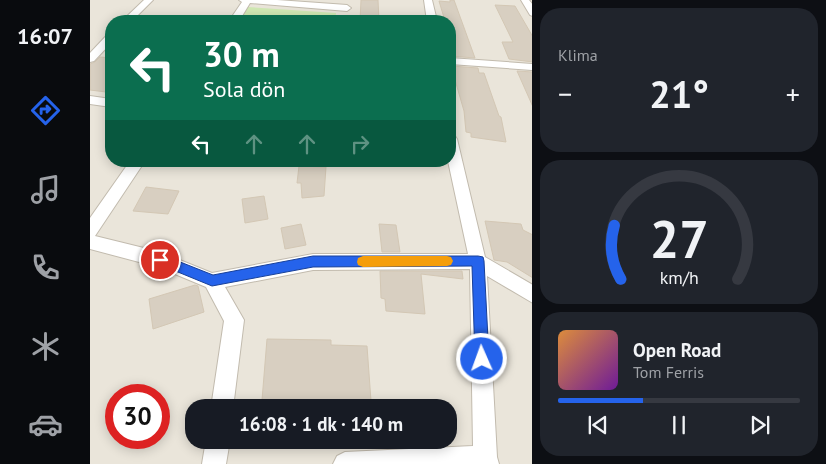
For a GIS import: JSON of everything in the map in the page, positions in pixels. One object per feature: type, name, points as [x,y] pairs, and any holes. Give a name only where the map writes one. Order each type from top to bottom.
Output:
[{"type":"street","points":[[134,15],[149,0]]},
{"type":"street","points":[[243,0],[347,4]]},
{"type":"street","points":[[238,15],[248,0]]},
{"type":"street","points":[[428,0],[431,15]]},
{"type":"street","points":[[525,0],[532,13]]},
{"type":"street","points":[[90,59],[105,44]]},
{"type":"street","points":[[456,61],[532,67]]},
{"type":"street","points":[[90,100],[105,102]]},
{"type":"street","points":[[90,231],[134,167]]},
{"type":"street","points":[[345,464],[486,460],[478,261],[456,167]]},
{"type":"street","points":[[90,242],[160,260],[212,281],[313,262],[478,261],[532,295]]},
{"type":"street","points":[[212,281],[234,320],[223,399]]},
{"type":"street","points":[[214,464],[216,449]]},
{"type":"shaded area","points":[[90,0],[532,0],[532,464],[90,464]]},
{"type":"green space","points":[[248,7],[336,13],[336,15],[243,15]]},
{"type":"building","points":[[361,0],[378,0],[379,15],[360,15]]},
{"type":"building","points":[[450,0],[454,0],[475,58],[456,56],[456,15],[443,15],[439,1],[450,2]]},
{"type":"building","points":[[495,5],[515,6],[532,35],[532,62],[509,59],[502,42],[513,42]]},
{"type":"building","points":[[100,57],[105,57],[105,92],[90,90],[90,64]]},
{"type":"building","points":[[456,66],[478,68],[479,73],[484,73],[499,116],[501,117],[506,142],[471,137],[471,133],[466,132],[464,111],[456,83]]},
{"type":"building","points":[[517,71],[532,72],[532,105]]},
{"type":"building","points":[[299,167],[326,167],[324,196],[302,198],[301,183],[297,183]]},
{"type":"building","points":[[146,187],[179,191],[168,214],[133,211]]},
{"type":"building","points":[[264,196],[268,219],[245,223],[242,199]]},
{"type":"building","points":[[485,221],[521,224],[523,230],[532,234],[532,277],[507,262],[494,260]]},
{"type":"building","points":[[301,224],[306,245],[285,249],[281,228]]},
{"type":"building","points":[[379,224],[396,225],[400,252],[382,252]]},
{"type":"building","points":[[380,271],[462,271],[463,279],[421,274],[425,314],[386,311],[385,299],[381,298]]},
{"type":"building","points":[[195,285],[198,286],[204,312],[153,329],[149,299]]},
{"type":"building","points":[[267,339],[331,340],[331,345],[367,346],[371,399],[262,399]]},
{"type":"slow traffic","points":[[363,262],[447,261]]},
{"type":"route","points":[[160,260],[212,281],[313,262],[478,261],[482,359]]}]
